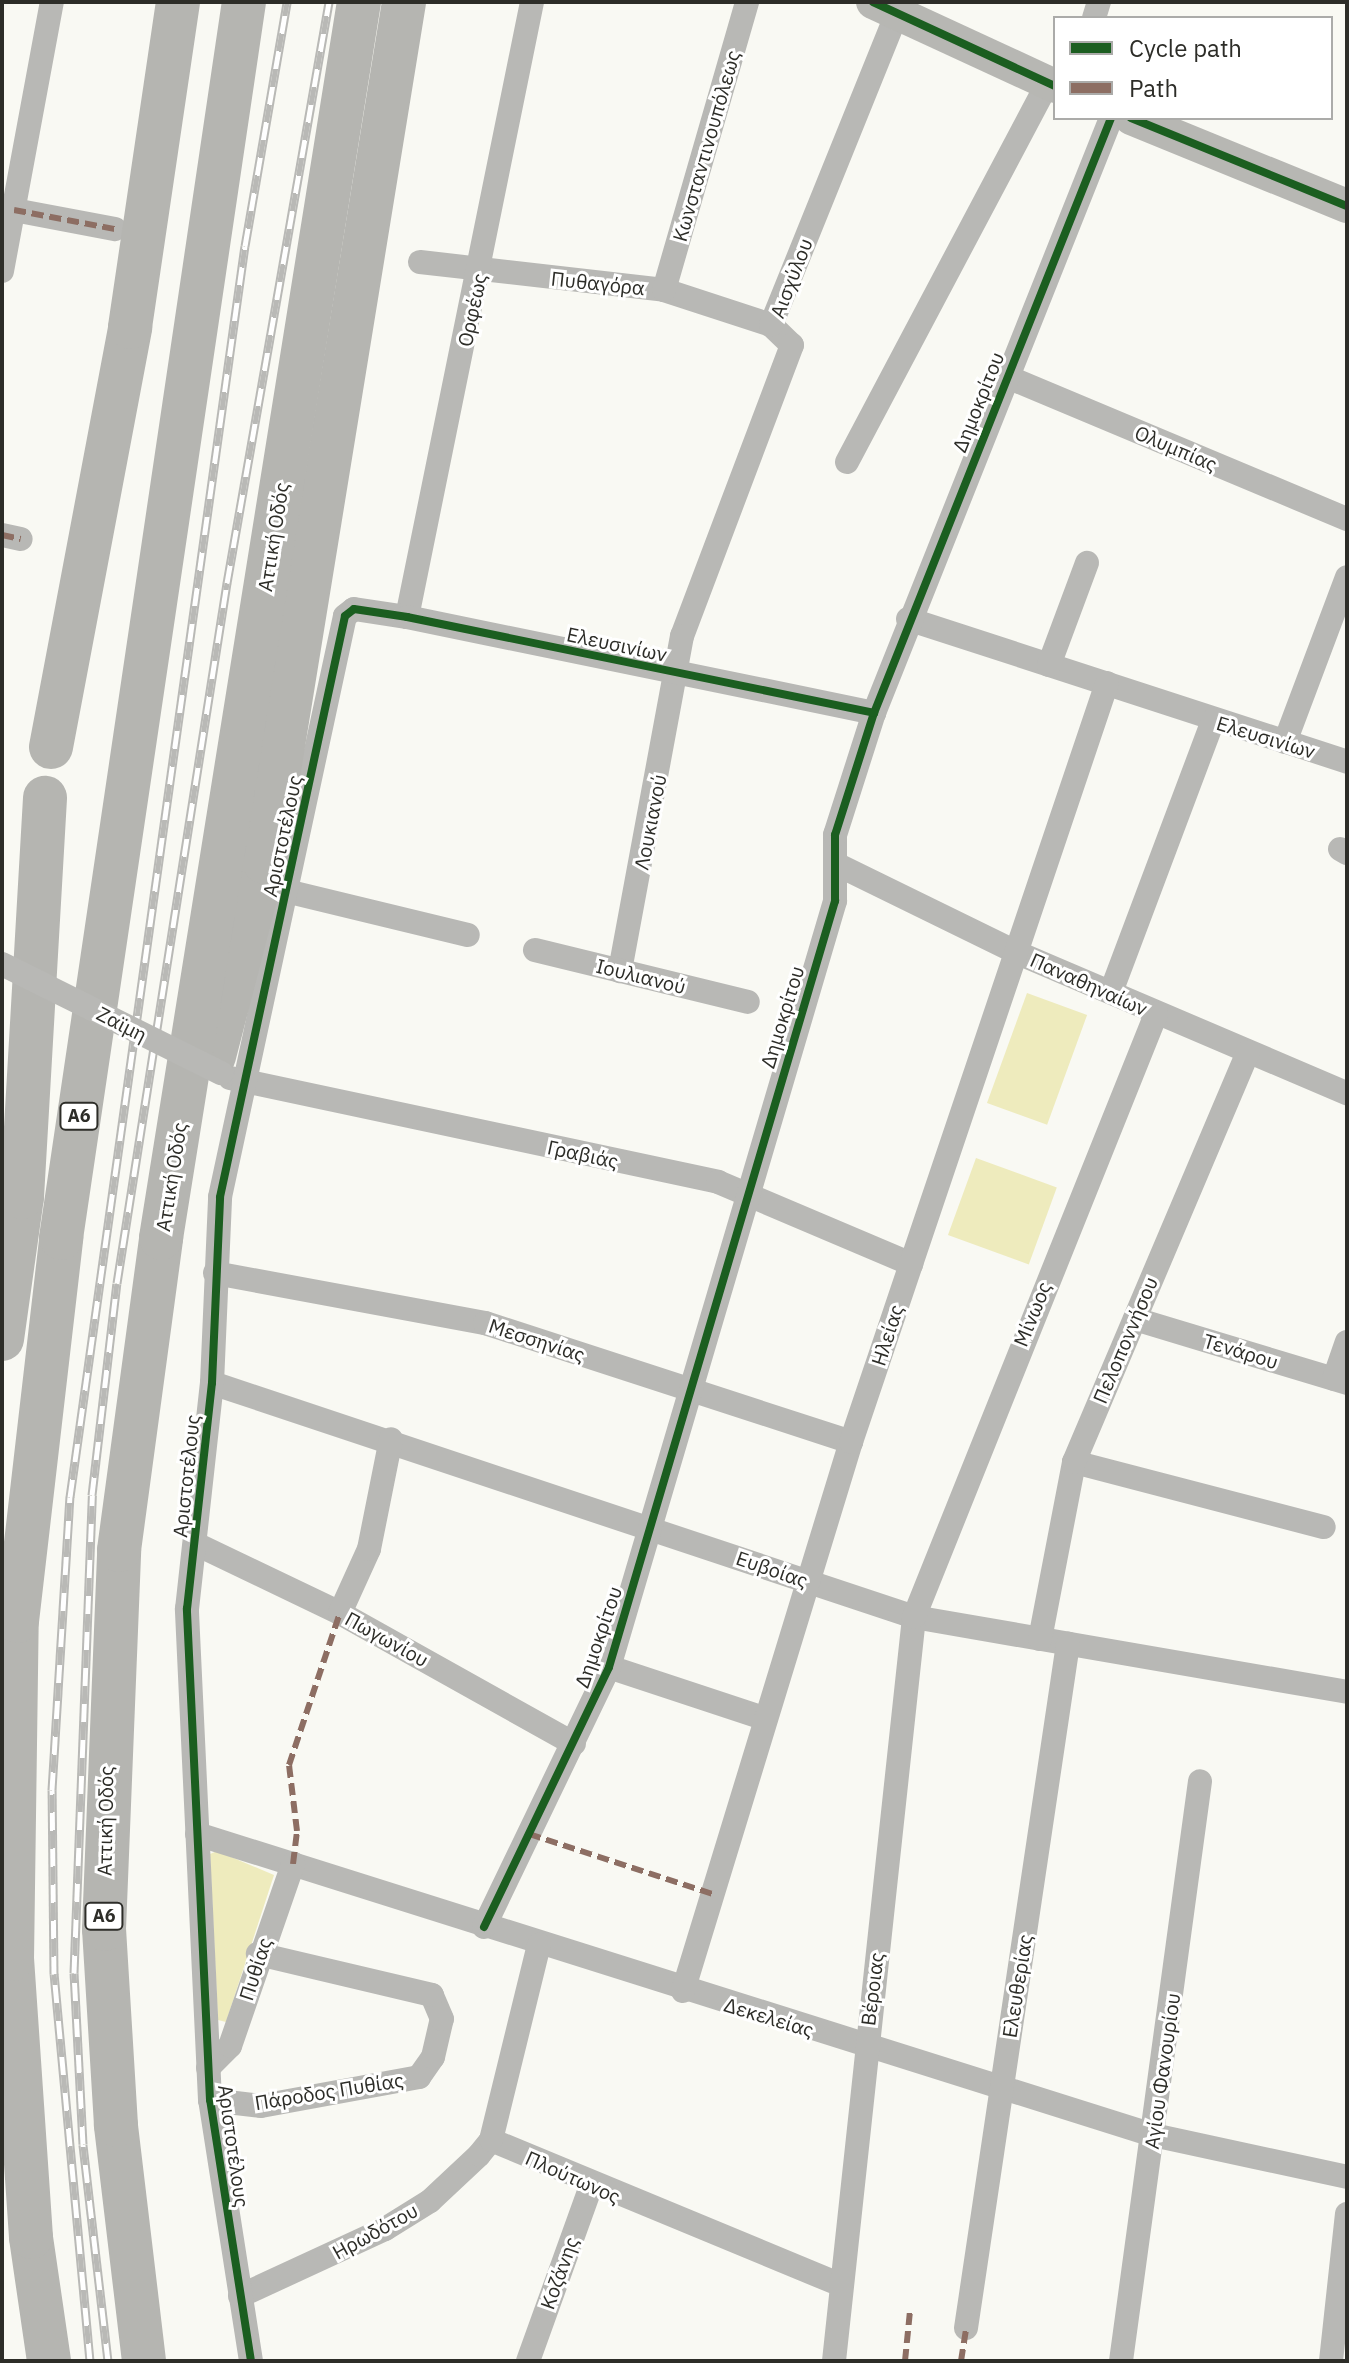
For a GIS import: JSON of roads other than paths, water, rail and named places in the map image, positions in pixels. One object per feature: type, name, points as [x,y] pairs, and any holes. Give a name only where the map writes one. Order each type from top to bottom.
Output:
[{"type":"highway","points":[[51,747],[130,327],[178,2]]},
{"type":"highway","name":"Α6","points":[[49,2361],[31,2237],[12,1959],[17,1621],[61,1238],[244,2]]},
{"type":"highway","name":"Αττική Οδός","points":[[144,2361],[116,2125],[104,1929],[106,1746],[127,1470],[359,2]]},
{"type":"highway","points":[[127,1470],[196,1127],[264,862],[404,2]]},
{"type":"highway","points":[[2,1339],[22,1197],[45,798]]},
{"type":"highway","points":[[2,2135],[31,2237]]},
{"type":"main road","points":[[885,8],[1051,84]]},
{"type":"main road","points":[[1136,120],[1347,206]]},
{"type":"street","points":[[2,271],[14,210],[11,183],[52,2]]},
{"type":"street","name":"Ορφέως","points":[[407,617],[480,271],[532,2]]},
{"type":"street","name":"Κωνσταντινουπόλεως","points":[[664,290],[747,2]]},
{"type":"street","name":"Αισχύλου","points":[[675,672],[682,636],[792,345],[771,325],[885,8]]},
{"type":"street","points":[[847,462],[1051,84]]},
{"type":"street","name":"Δημοκρίτου","points":[[484,1927],[609,1667],[745,1196],[835,901],[835,835],[874,713],[908,619],[1110,120]]},
{"type":"street","points":[[14,210],[115,229]]},
{"type":"street","name":"Πυθαγόρα","points":[[420,262],[664,290],[771,325]]},
{"type":"street","name":"Ολυμπίας","points":[[1005,376],[1347,519]]},
{"type":"street","points":[[1049,665],[1087,563]]},
{"type":"street","points":[[1285,742],[1347,577]]},
{"type":"street","name":"Ελευσινίων","points":[[354,609],[407,617],[874,713]]},
{"type":"street","name":"Αριστοτέλους","points":[[251,2361],[210,2100],[187,1662],[212,1383],[215,1273],[232,1078],[286,891],[345,616],[354,609]]},
{"type":"street","name":"Ελευσινίων","points":[[908,619],[1107,683],[1213,721],[1347,762]]},
{"type":"street","name":"Λουκιανού","points":[[620,971],[675,672]]},
{"type":"street","name":"Ηλείας","points":[[683,1991],[851,1442],[1107,683]]},
{"type":"street","points":[[1111,992],[1213,721]]},
{"type":"street","name":"Παναθηναίων","points":[[836,864],[1018,953],[1347,1093]]},
{"type":"street","points":[[286,891],[468,935]]},
{"type":"street","name":"Ιουλιανού","points":[[535,950],[748,1002]]},
{"type":"street","name":"Ζαϊμη","points":[[2,964],[232,1078]]},
{"type":"street","name":"Μίνωος","points":[[914,1617],[1156,1014]]},
{"type":"street","name":"Πελοποννήσου","points":[[1040,1639],[1074,1462],[1248,1052]]},
{"type":"street","name":"Γραβιάς","points":[[232,1078],[718,1182],[911,1264]]},
{"type":"street","name":"Μεσσηνίας","points":[[215,1273],[485,1323],[851,1442]]},
{"type":"street","name":"Τενάρου","points":[[1135,1319],[1340,1381]]},
{"type":"street","points":[[1340,1381],[1347,1342]]},
{"type":"street","name":"Ευβοίας","points":[[212,1383],[391,1439],[914,1617],[1347,1692]]},
{"type":"street","points":[[340,1613],[369,1549],[391,1439]]},
{"type":"street","points":[[1074,1462],[1324,1527]]},
{"type":"street","name":"Πωγωνίου","points":[[196,1544],[340,1613],[574,1744]]},
{"type":"street","name":"Βέροιας","points":[[834,2361],[865,2047],[914,1617]]},
{"type":"street","name":"Ελευθερίας","points":[[966,2328],[1068,1644]]},
{"type":"street","points":[[609,1667],[766,1719]]},
{"type":"street","name":"Αγίου Φανουρίου","points":[[1121,2361],[1200,1781]]},
{"type":"street","name":"Δεκελείας","points":[[197,1834],[683,1991],[1153,2135],[1347,2177]]},
{"type":"street","name":"Πυθίας","points":[[208,2068],[230,2046],[258,1954],[293,1864]]},
{"type":"street","points":[[491,2140],[539,1945]]},
{"type":"street","name":"Πάροδος Πυθίας","points":[[210,2100],[261,2106],[419,2077],[433,2057],[442,2019],[432,1995],[258,1954]]},
{"type":"street","name":"Πλούτωνος","points":[[491,2140],[591,2186],[841,2285]]},
{"type":"street","name":"Ηρωδότου","points":[[240,2296],[407,2215],[491,2140]]},
{"type":"street","name":"Κοζάνης","points":[[528,2361],[591,2186]]},
{"type":"street","points":[[1331,2361],[1347,2214]]},
{"type":"railway","points":[[90,2361],[54,1974],[52,1790],[70,1497],[245,246],[287,2]]},
{"type":"railway","points":[[108,2361],[83,2144],[74,1973],[92,1495],[117,1283],[227,583],[329,2]]}]
